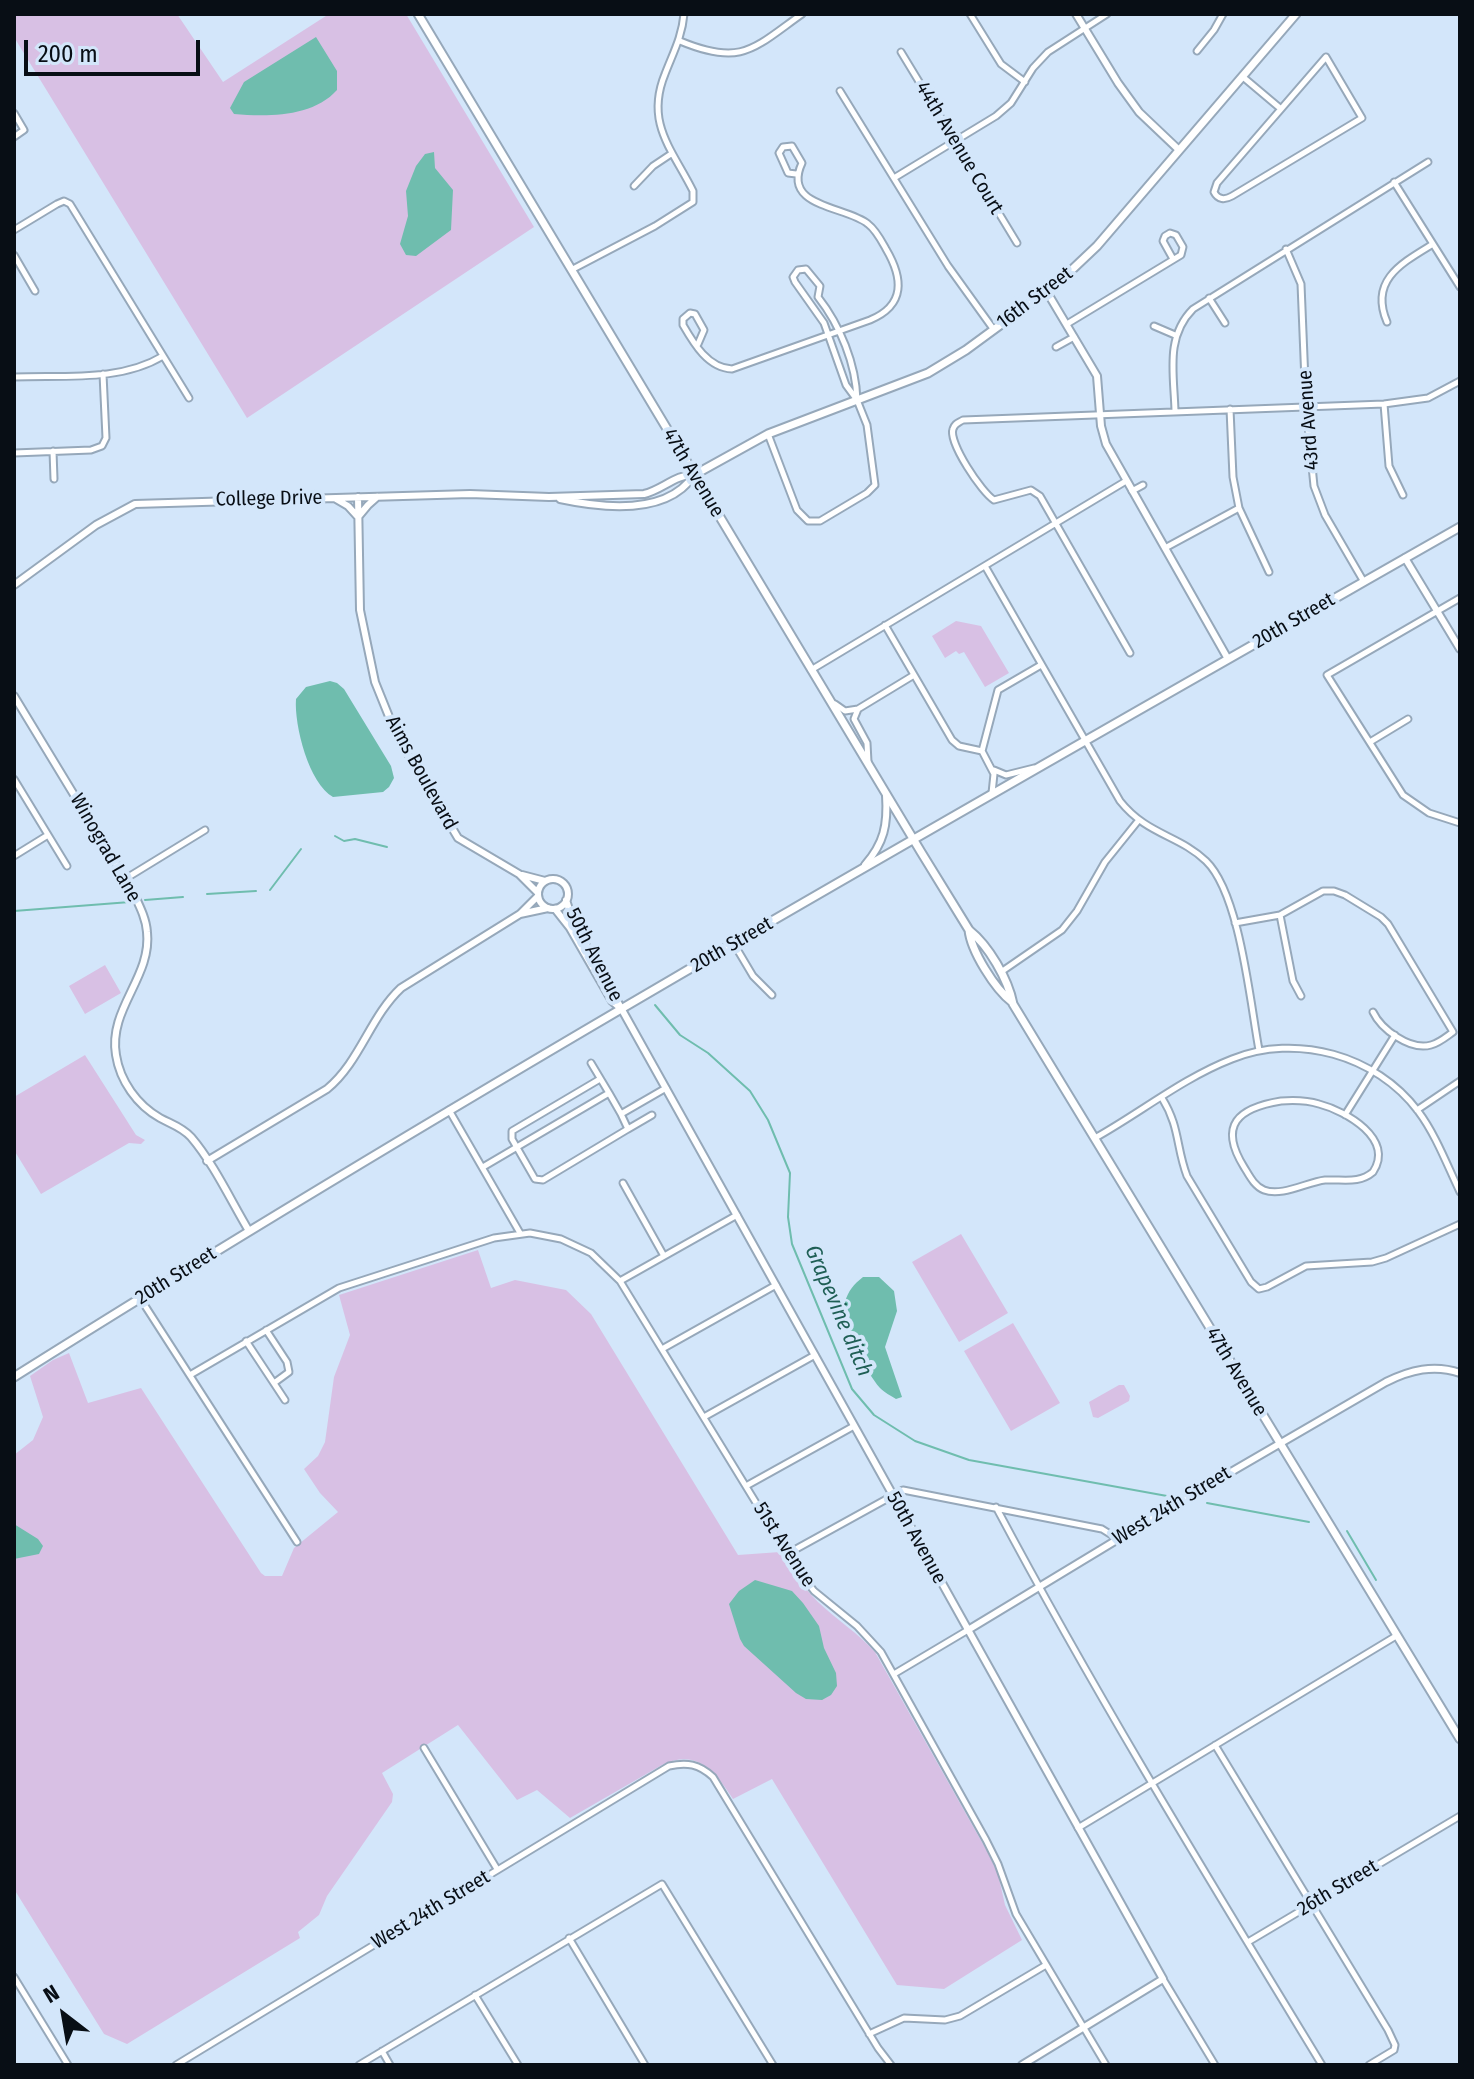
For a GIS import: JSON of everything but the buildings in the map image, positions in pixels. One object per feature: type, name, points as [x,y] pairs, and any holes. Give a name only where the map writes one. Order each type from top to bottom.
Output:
[{"type":"main road","name":"47th Avenue","points":[[418,14],[913,839],[969,930],[978,938],[1000,972],[1010,989],[1013,1004]]},
{"type":"main road","name":"16th Street","points":[[694,475],[768,434],[928,373],[1047,292],[1084,261],[1296,14]]},
{"type":"main road","name":"20th Street","points":[[14,1377],[449,1110],[992,793],[1460,527]]},
{"type":"main road","name":"47th Avenue","points":[[969,930],[970,943],[1002,995],[1013,1004],[1460,1739]]},
{"type":"street","points":[[573,269],[655,226],[693,202],[693,191],[661,132],[658,96],[680,41],[684,14]]},
{"type":"street","points":[[680,41],[729,54],[752,50],[802,14]]},
{"type":"street","points":[[970,14],[1001,64],[1025,82]]},
{"type":"street","points":[[1076,14],[1131,101],[1149,124],[1179,150]]},
{"type":"street","points":[[894,178],[1006,108],[1037,62],[1107,14]]},
{"type":"street","points":[[1197,51],[1223,14]]},
{"type":"street","name":"44th Avenue Court","points":[[901,52],[1017,243]]},
{"type":"street","points":[[1326,57],[1362,118],[1232,196],[1219,198],[1214,192],[1217,183],[1281,109],[1326,57]]},
{"type":"street","points":[[1243,77],[1281,109]]},
{"type":"street","points":[[840,91],[948,266],[994,330]]},
{"type":"street","points":[[1131,101],[1139,95]]},
{"type":"street","points":[[14,113],[24,130],[14,137]]},
{"type":"street","points":[[698,344],[704,330],[695,314],[690,313],[683,319],[683,325],[691,339],[712,363],[732,369],[880,316],[892,304],[899,288],[897,267],[871,226],[862,219],[814,202],[803,192],[796,174],[802,163],[792,146],[783,147],[779,153],[780,159],[788,173],[796,174]]},
{"type":"street","points":[[634,186],[653,166],[671,154]]},
{"type":"street","points":[[1175,411],[1173,347],[1175,335],[1184,319],[1209,298],[1428,162]]},
{"type":"street","points":[[1394,182],[1460,287]]},
{"type":"street","points":[[14,230],[64,201],[70,204],[189,398]]},
{"type":"street","points":[[1067,324],[1183,253],[1175,234],[1167,234],[1163,241],[1173,259]]},
{"type":"street","points":[[1167,249],[1180,241]]},
{"type":"street","points":[[1387,322],[1381,308],[1388,278],[1401,264],[1433,244]]},
{"type":"street","name":"43rd Avenue","points":[[1286,249],[1301,284],[1306,406],[1316,494],[1364,582]]},
{"type":"street","points":[[14,255],[35,291]]},
{"type":"street","points":[[768,434],[797,510],[808,521],[820,521],[875,485],[867,425],[857,400],[846,385],[830,335],[795,282],[793,277],[798,270],[806,269],[820,286],[818,297],[810,303]]},
{"type":"street","points":[[1047,292],[1097,376],[1099,414],[1106,444],[1228,659]]},
{"type":"street","points":[[818,297],[834,318],[857,380],[857,400]]},
{"type":"street","points":[[1209,298],[1225,323]]},
{"type":"street","points":[[1154,326],[1175,335]]},
{"type":"street","points":[[1056,347],[1075,336]]},
{"type":"street","points":[[14,377],[103,374],[135,369],[163,356]]},
{"type":"street","points":[[14,453],[91,450],[102,446],[106,438],[103,374]]},
{"type":"street","points":[[1130,653],[1040,496],[1031,490],[994,500],[985,495],[954,442],[954,428],[963,420],[1384,404],[1428,398],[1460,381]]},
{"type":"street","points":[[1384,404],[1389,466],[1403,495]]},
{"type":"street","points":[[1230,409],[1233,477],[1239,508],[1269,572]]},
{"type":"street","points":[[53,451],[54,479]]},
{"type":"street","name":"College Drive","points":[[14,585],[96,525],[135,504],[470,494],[549,497],[644,494],[684,475],[694,475]]},
{"type":"street","points":[[811,670],[1126,481]]},
{"type":"street","points":[[1132,491],[1143,485]]},
{"type":"street","points":[[333,497],[358,517],[378,497]]},
{"type":"street","name":"Aims Boulevard","points":[[358,497],[360,610],[375,682],[396,734],[458,838],[519,874],[545,881]]},
{"type":"street","points":[[1165,548],[1239,508]]},
{"type":"street","points":[[1405,558],[1460,649]]},
{"type":"street","points":[[985,566],[1120,801],[1138,821],[1205,860],[1225,886],[1259,1050]]},
{"type":"street","points":[[1460,598],[1327,675],[1403,795],[1429,813],[1460,823]]},
{"type":"street","points":[[885,625],[952,740],[959,746],[982,751]]},
{"type":"street","points":[[992,793],[993,770],[982,751],[998,690],[1041,665]]},
{"type":"street","points":[[831,702],[845,711],[858,709],[914,675]]},
{"type":"street","name":"Winograd Lane","points":[[14,696],[143,914],[148,933],[142,971],[122,1008],[116,1029],[118,1066],[124,1081],[139,1103],[189,1135],[249,1231]]},
{"type":"street","points":[[858,709],[855,722],[867,743],[868,762]]},
{"type":"street","points":[[1370,742],[1408,719]]},
{"type":"street","points":[[993,770],[1006,775],[1043,764]]},
{"type":"street","points":[[14,779],[67,866]]},
{"type":"street","points":[[862,868],[885,834],[888,818],[886,792]]},
{"type":"street","points":[[1000,972],[1062,930],[1077,911],[1105,862],[1138,821]]},
{"type":"street","points":[[125,879],[205,830]]},
{"type":"street","points":[[14,856],[48,835]]},
{"type":"street","name":"Aims Boulevard","points":[[519,874],[538,894]]},
{"type":"street","points":[[207,1161],[327,1089],[343,1074],[383,1007],[397,992],[520,914],[545,881],[553,879],[562,882],[568,890],[566,900],[551,908],[520,914]]},
{"type":"street","points":[[1235,923],[1280,915],[1318,892],[1326,891],[1345,895],[1381,917],[1453,1032],[1433,1045],[1423,1046],[1393,1038],[1373,1012]]},
{"type":"street","points":[[538,894],[551,908]]},
{"type":"street","name":"50th Avenue","points":[[566,900],[570,916],[621,1009],[1078,1828],[1215,2065]]},
{"type":"street","name":"50th Avenue","points":[[551,908],[570,928],[612,1001],[621,1009]]},
{"type":"street","points":[[1280,915],[1293,981],[1301,996]]},
{"type":"street","points":[[734,944],[753,976],[772,995]]},
{"type":"street","points":[[1345,1115],[1393,1038]]},
{"type":"street","points":[[1095,1138],[1214,1067],[1259,1050],[1312,1049],[1345,1058],[1395,1086],[1417,1110],[1433,1135],[1460,1192]]},
{"type":"street","points":[[591,1063],[628,1129]]},
{"type":"street","points":[[600,1079],[512,1131],[512,1139],[535,1179],[652,1115]]},
{"type":"street","points":[[1417,1110],[1460,1081]]},
{"type":"street","points":[[621,1114],[666,1088]]},
{"type":"street","points":[[483,1167],[609,1093]]},
{"type":"street","points":[[1162,1098],[1175,1123],[1181,1161],[1187,1176],[1251,1282],[1259,1289],[1306,1266],[1372,1262],[1386,1258],[1460,1224]]},
{"type":"street","points":[[1307,1101],[1345,1115],[1366,1131],[1379,1150],[1376,1168],[1363,1179],[1323,1180],[1272,1192],[1255,1183],[1232,1146],[1232,1130],[1237,1120],[1249,1109],[1267,1103],[1307,1101]]},
{"type":"street","points":[[449,1110],[521,1234]]},
{"type":"street","points":[[623,1183],[664,1256]]},
{"type":"street","points":[[620,1281],[737,1215]]},
{"type":"street","name":"51st Avenue","points":[[190,1375],[339,1288],[494,1238],[544,1234],[576,1244],[603,1262],[620,1281],[787,1554],[814,1591],[871,1640],[894,1674],[986,1840],[1016,1914],[1106,2065]]},
{"type":"street","points":[[662,1349],[776,1285]]},
{"type":"street","points":[[140,1298],[297,1542]]},
{"type":"street","points":[[265,1330],[287,1362],[289,1372],[274,1383]]},
{"type":"street","points":[[246,1341],[285,1400]]},
{"type":"street","points":[[704,1417],[815,1355]]},
{"type":"street","name":"West 24th Street","points":[[894,1674],[1280,1443],[1400,1375],[1419,1369],[1440,1368],[1460,1373]]},
{"type":"street","points":[[746,1486],[854,1426]]},
{"type":"street","points":[[787,1554],[903,1490],[1102,1529],[1118,1539]]},
{"type":"street","points":[[996,1507],[1152,1783],[1322,2065]]},
{"type":"street","points":[[1078,1828],[1396,1636]]},
{"type":"street","points":[[1215,1745],[1388,2030],[1394,2050],[1369,2065]]},
{"type":"street","points":[[424,1748],[497,1869]]},
{"type":"street","name":"West 24th Street","points":[[176,2065],[669,1766],[689,1764],[700,1767],[713,1777],[869,2034]]},
{"type":"street","name":"26th Street","points":[[1247,1942],[1460,1816]]},
{"type":"street","points":[[359,2065],[662,1884],[773,2065]]},
{"type":"street","points":[[569,1938],[645,2065]]},
{"type":"street","points":[[891,2065],[869,2034],[904,2018],[945,2020],[960,2016],[1046,1965]]},
{"type":"street","points":[[14,1977],[68,2065]]},
{"type":"street","points":[[1022,2065],[1163,1979]]},
{"type":"street","points":[[475,1995],[518,2065]]},
{"type":"street","points":[[382,2051],[390,2065]]},
{"type":"shaded area","points":[[14,14],[177,14],[223,82],[329,14],[406,14],[534,227],[247,418],[14,37]]},
{"type":"shaded area","points":[[316,37],[337,71],[337,90],[316,106],[303,110],[275,115],[234,114],[230,108],[244,82]]},
{"type":"shaded area","points":[[434,152],[435,168],[453,190],[451,230],[416,256],[406,255],[400,244],[408,216],[406,191],[416,166],[425,154]]},
{"type":"shaded area","points":[[956,621],[981,626],[1009,673],[985,687],[964,652],[959,654],[956,651],[945,658],[932,636]]},
{"type":"shaded area","points":[[330,681],[344,689],[391,766],[394,778],[383,792],[333,797],[324,790],[310,767],[300,738],[296,699],[306,687]]},
{"type":"shaded area","points":[[105,965],[121,993],[85,1014],[69,986]]},
{"type":"shaded area","points":[[85,1055],[136,1135],[145,1140],[141,1144],[129,1143],[41,1194],[14,1150],[14,1097]]},
{"type":"shaded area","points":[[961,1234],[1008,1313],[959,1342],[912,1262]]},
{"type":"shaded area","points":[[478,1250],[491,1288],[515,1280],[566,1290],[591,1314],[738,1555],[780,1552],[825,1609],[875,1652],[988,1853],[998,1874],[1005,1905],[1022,1940],[944,1989],[897,1985],[772,1779],[733,1799],[704,1766],[696,1761],[675,1760],[570,1818],[537,1790],[517,1800],[458,1725],[382,1773],[393,1794],[392,1802],[327,1896],[319,1915],[298,1932],[300,1938],[127,2044],[104,2034],[14,1889],[14,1455],[33,1440],[43,1417],[30,1376],[69,1353],[88,1403],[141,1388],[261,1573],[265,1576],[282,1576],[294,1548],[338,1512],[304,1469],[318,1456],[325,1442],[334,1377],[350,1335],[339,1295]]},
{"type":"shaded area","points":[[863,1277],[879,1277],[894,1291],[897,1311],[885,1347],[902,1397],[896,1399],[880,1388],[868,1371],[846,1322],[846,1298]]},
{"type":"shaded area","points":[[1013,1323],[1060,1403],[1011,1431],[964,1351]]},
{"type":"shaded area","points":[[1124,1385],[1130,1396],[1129,1401],[1098,1418],[1093,1417],[1089,1402]]},
{"type":"shaded area","points":[[14,1524],[38,1539],[43,1546],[39,1554],[14,1559]]},
{"type":"shaded area","points":[[755,1580],[792,1591],[819,1626],[824,1648],[836,1673],[837,1686],[831,1695],[822,1700],[806,1699],[744,1646],[729,1604],[739,1591]]},
{"type":"waterway","name":"Grapevine ditch","points":[[335,836],[344,841],[355,839],[387,847]]},
{"type":"waterway","name":"Grapevine ditch","points":[[270,890],[301,849]]},
{"type":"waterway","name":"Grapevine ditch","points":[[207,894],[256,891]]},
{"type":"waterway","name":"Grapevine ditch","points":[[145,900],[183,897]]},
{"type":"waterway","name":"Grapevine ditch","points":[[14,911],[130,902]]},
{"type":"waterway","name":"Grapevine ditch","points":[[655,1005],[680,1035],[708,1053],[750,1091],[768,1120],[790,1173],[788,1217],[792,1244],[852,1389],[874,1415],[915,1441],[969,1460],[1167,1496]]},
{"type":"waterway","name":"Grapevine ditch","points":[[1207,1503],[1309,1522]]},
{"type":"waterway","name":"Grapevine ditch","points":[[1347,1531],[1376,1580]]}]
